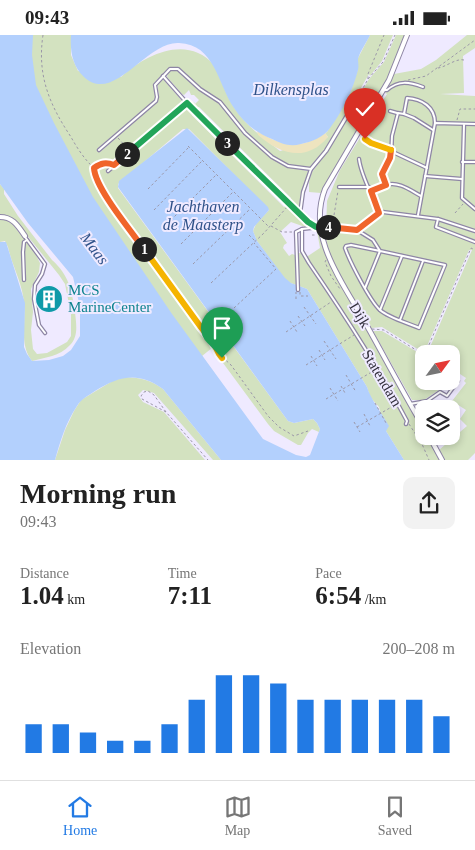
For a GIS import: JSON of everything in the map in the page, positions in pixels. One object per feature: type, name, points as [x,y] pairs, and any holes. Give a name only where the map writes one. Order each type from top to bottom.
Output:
[{"type":"street","points":[[383,90],[407,35]]},
{"type":"street","name":"Dijk","points":[[383,90],[323,195],[321,227],[328,255],[345,290],[415,413]]},
{"type":"street","points":[[311,169],[326,151],[360,94]]},
{"type":"street","points":[[0,217],[12,220],[26,238]]},
{"type":"street","points":[[434,445],[442,460]]},
{"type":"lane","points":[[99,150],[156,101],[158,97],[155,84],[163,76],[172,69],[181,71],[200,89],[220,102],[245,133],[272,157],[288,166],[311,169],[303,192],[300,215]]},
{"type":"lane","points":[[163,76],[187,103],[300,215],[313,225],[357,230],[373,240],[380,251]]},
{"type":"lane","points":[[383,90],[387,90],[397,83],[410,82],[423,87]]},
{"type":"lane","points":[[404,113],[408,98],[417,99],[429,106],[435,116],[418,215]]},
{"type":"lane","points":[[108,171],[187,103]]},
{"type":"lane","points":[[390,111],[404,113],[433,130]]},
{"type":"lane","points":[[386,185],[382,174],[390,158],[392,136],[398,113]]},
{"type":"lane","points":[[435,123],[475,124]]},
{"type":"lane","points":[[464,124],[462,198],[475,209]]},
{"type":"lane","points":[[365,139],[427,168]]},
{"type":"lane","points":[[359,159],[360,167],[379,213]]},
{"type":"lane","points":[[462,162],[475,163]]},
{"type":"lane","points":[[425,176],[462,179]]},
{"type":"lane","points":[[371,191],[393,183],[421,196]]},
{"type":"lane","points":[[339,187],[369,187]]},
{"type":"lane","points":[[357,230],[379,213],[418,215],[438,219],[475,231]]},
{"type":"lane","points":[[438,219],[436,227],[475,242]]},
{"type":"lane","points":[[298,290],[296,232],[302,229],[311,229],[313,225]]},
{"type":"lane","name":"Statendam","points":[[302,229],[302,251],[356,334],[406,422]]},
{"type":"lane","points":[[24,280],[23,252],[26,238]]},
{"type":"lane","points":[[26,238],[45,264],[42,274],[35,285],[34,299],[39,325],[45,333]]},
{"type":"lane","points":[[351,245],[380,251],[445,265],[419,328],[380,311],[344,249],[346,246],[351,245]]},
{"type":"lane","points":[[365,288],[380,251]]},
{"type":"lane","points":[[380,311],[402,256]]},
{"type":"lane","points":[[400,319],[423,261]]},
{"type":"lane","points":[[410,404],[428,401],[440,392],[447,396],[451,390]]},
{"type":"path","points":[[43,35],[40,53],[41,65],[50,99],[67,131],[94,168],[97,181],[127,226],[210,337],[219,354],[231,365],[268,416],[279,427],[290,434],[299,435],[308,431]]},
{"type":"path","points":[[368,79],[368,74],[384,35]]},
{"type":"path","points":[[360,94],[368,79],[383,62],[395,35]]},
{"type":"path","points":[[407,80],[426,76],[475,41]]},
{"type":"path","points":[[437,68],[450,65],[459,59],[464,60]]},
{"type":"path","points":[[457,123],[456,118],[460,109],[475,109]]},
{"type":"path","points":[[116,135],[130,152]]},
{"type":"path","points":[[148,189],[189,146],[250,209],[270,226],[282,232],[296,232]]},
{"type":"path","points":[[154,210],[203,161]]},
{"type":"path","points":[[94,168],[101,164],[110,163],[114,165]]},
{"type":"path","points":[[164,227],[217,175]]},
{"type":"path","points":[[334,215],[339,187]]},
{"type":"path","points":[[181,244],[233,192]]},
{"type":"path","points":[[455,213],[465,202]]},
{"type":"path","points":[[211,283],[255,242],[290,205]]},
{"type":"path","points":[[194,264],[250,209]]},
{"type":"path","points":[[312,235],[323,234]]},
{"type":"path","points":[[234,308],[276,269],[249,235]]},
{"type":"path","points":[[429,345],[471,248],[475,250]]},
{"type":"path","points":[[328,255],[325,262],[331,276],[338,289],[345,290]]},
{"type":"path","points":[[300,296],[308,296]]},
{"type":"path","points":[[286,332],[334,300]]},
{"type":"path","points":[[304,307],[316,324]]},
{"type":"path","points":[[298,316],[305,326]]},
{"type":"path","points":[[290,321],[297,332]]},
{"type":"path","points":[[369,330],[384,330],[415,348]]},
{"type":"path","points":[[306,365],[356,334]]},
{"type":"path","points":[[324,341],[336,359]]},
{"type":"path","points":[[319,350],[325,360]]},
{"type":"path","points":[[311,356],[317,366]]},
{"type":"path","points":[[326,399],[377,369]]},
{"type":"path","points":[[346,375],[356,392]]},
{"type":"path","points":[[341,386],[345,393]]},
{"type":"path","points":[[330,388],[338,401]]},
{"type":"path","points":[[166,412],[142,399],[141,396],[144,392],[148,391],[154,395],[166,412],[208,460]]},
{"type":"path","points":[[375,403],[386,423]]},
{"type":"path","points":[[357,427],[397,404]]},
{"type":"path","points":[[364,414],[370,426]]},
{"type":"path","points":[[354,422],[360,432]]},
{"type":"path","points":[[406,422],[422,444],[429,460]]},
{"type":"green space","points":[[0,35],[71,35],[71,55],[78,71],[121,77],[131,68],[155,55],[180,49],[192,51],[204,56],[214,65],[229,100],[241,116],[256,132],[280,151],[328,137],[325,133],[350,93],[358,69],[358,58],[370,35],[393,35],[382,61],[370,76],[369,74],[326,148],[310,167],[287,165],[276,159],[248,135],[221,102],[201,89],[177,67],[167,70],[154,83],[156,96],[154,101],[97,149],[100,152],[156,103],[159,97],[157,83],[163,79],[184,103],[106,170],[107,173],[188,107],[194,112],[192,115],[284,207],[287,205],[308,225],[305,227],[291,222],[280,232],[287,243],[283,248],[289,256],[295,255],[296,285],[285,279],[257,241],[253,231],[256,224],[269,210],[189,129],[183,129],[118,184],[118,188],[288,421],[294,423],[313,419],[320,429],[319,432],[312,429],[301,445],[298,445],[274,431],[212,348],[202,356],[277,460],[0,141]]},
{"type":"green space","points":[[396,35],[405,35],[389,76],[321,193],[309,192],[312,172],[328,151],[369,79],[384,62]]},
{"type":"green space","points":[[467,35],[475,35],[475,48],[463,56],[464,93],[440,94],[475,96],[475,453],[468,460],[445,460],[439,450],[445,445],[460,445],[460,432],[467,426],[460,419],[466,410],[460,406],[460,400],[453,400],[466,383],[464,381],[466,378],[460,374],[460,345],[431,345],[472,250],[469,250],[427,345],[415,345],[415,347],[382,327],[371,328],[337,272],[329,252],[324,230],[326,230],[327,201],[340,170],[387,94],[385,93],[394,74],[421,69],[436,60]]},
{"type":"green space","points":[[172,69],[180,71],[197,88],[220,103],[243,132],[277,161],[286,167],[308,171],[299,210],[289,202],[291,198],[199,107],[196,108],[192,104],[199,100],[194,95],[191,95],[189,90],[184,95],[182,94],[167,77],[168,72]]},
{"type":"green space","points":[[0,184],[18,216],[58,266],[69,284],[73,297],[76,334],[73,341],[61,352],[32,361],[28,354],[24,341],[22,289],[8,247],[5,241],[0,242]],"holes":[[[13,218],[65,284],[71,314],[71,336],[67,342],[47,353],[37,354],[33,349],[31,330],[33,312],[31,289],[39,272],[40,263],[35,253],[11,222]]]},
{"type":"green space","points":[[315,230],[319,231],[339,282],[415,414],[415,445],[432,445],[440,460],[404,460],[386,431],[379,407],[370,397],[367,387],[307,289],[299,286],[298,253],[301,253],[305,258],[320,248],[317,231]]},
{"type":"green space","points":[[373,331],[382,331],[415,351],[415,390],[439,390],[424,400],[412,400]]},
{"type":"green space","points":[[126,377],[146,380],[163,389],[221,460],[213,460],[154,393],[143,390],[138,395],[143,402],[164,412],[205,460],[55,460],[65,430],[81,400],[114,380]]},
{"type":"sand","points":[[257,131],[275,140],[291,144],[307,142],[325,133],[328,137],[311,150],[293,153],[284,151],[266,142],[258,135]]},
{"type":"water","points":[[0,35],[33,35],[32,55],[36,85],[93,197],[172,314],[263,439],[296,455],[306,457],[310,455],[320,429],[313,419],[294,423],[288,421],[118,187],[119,181],[187,128],[268,207],[269,210],[254,227],[253,231],[257,241],[285,278],[291,283],[307,289],[367,387],[389,426],[386,431],[404,460],[221,460],[163,389],[145,380],[129,378],[112,382],[81,401],[67,425],[55,460],[0,460],[0,242],[6,242],[25,303],[24,347],[32,361],[49,360],[63,356],[71,350],[80,336],[80,307],[73,277],[28,223],[0,184]]},
{"type":"water","name":"Dilkensplas","points":[[71,35],[370,35],[359,56],[358,70],[350,93],[334,122],[321,136],[309,142],[290,145],[266,137],[241,118],[229,99],[214,67],[201,50],[191,45],[179,43],[167,45],[154,51],[119,78],[107,83],[95,83],[84,77],[74,63]]},
{"type":"place","name":"MCS MarineCenter","points":[[49,299]]},
{"type":"route","points":[[222,358],[210,337],[200,326],[106,195],[97,181],[94,168],[101,164],[110,163],[114,165],[187,103],[308,222],[316,227],[357,230],[379,213],[371,191],[386,185],[382,174],[390,158],[391,150],[365,139]]},
{"type":"water label","name":"Jachthaven de Maasterp","points":[[203,215]]},
{"type":"water label","name":"Maas","points":[[95,248]]}]
